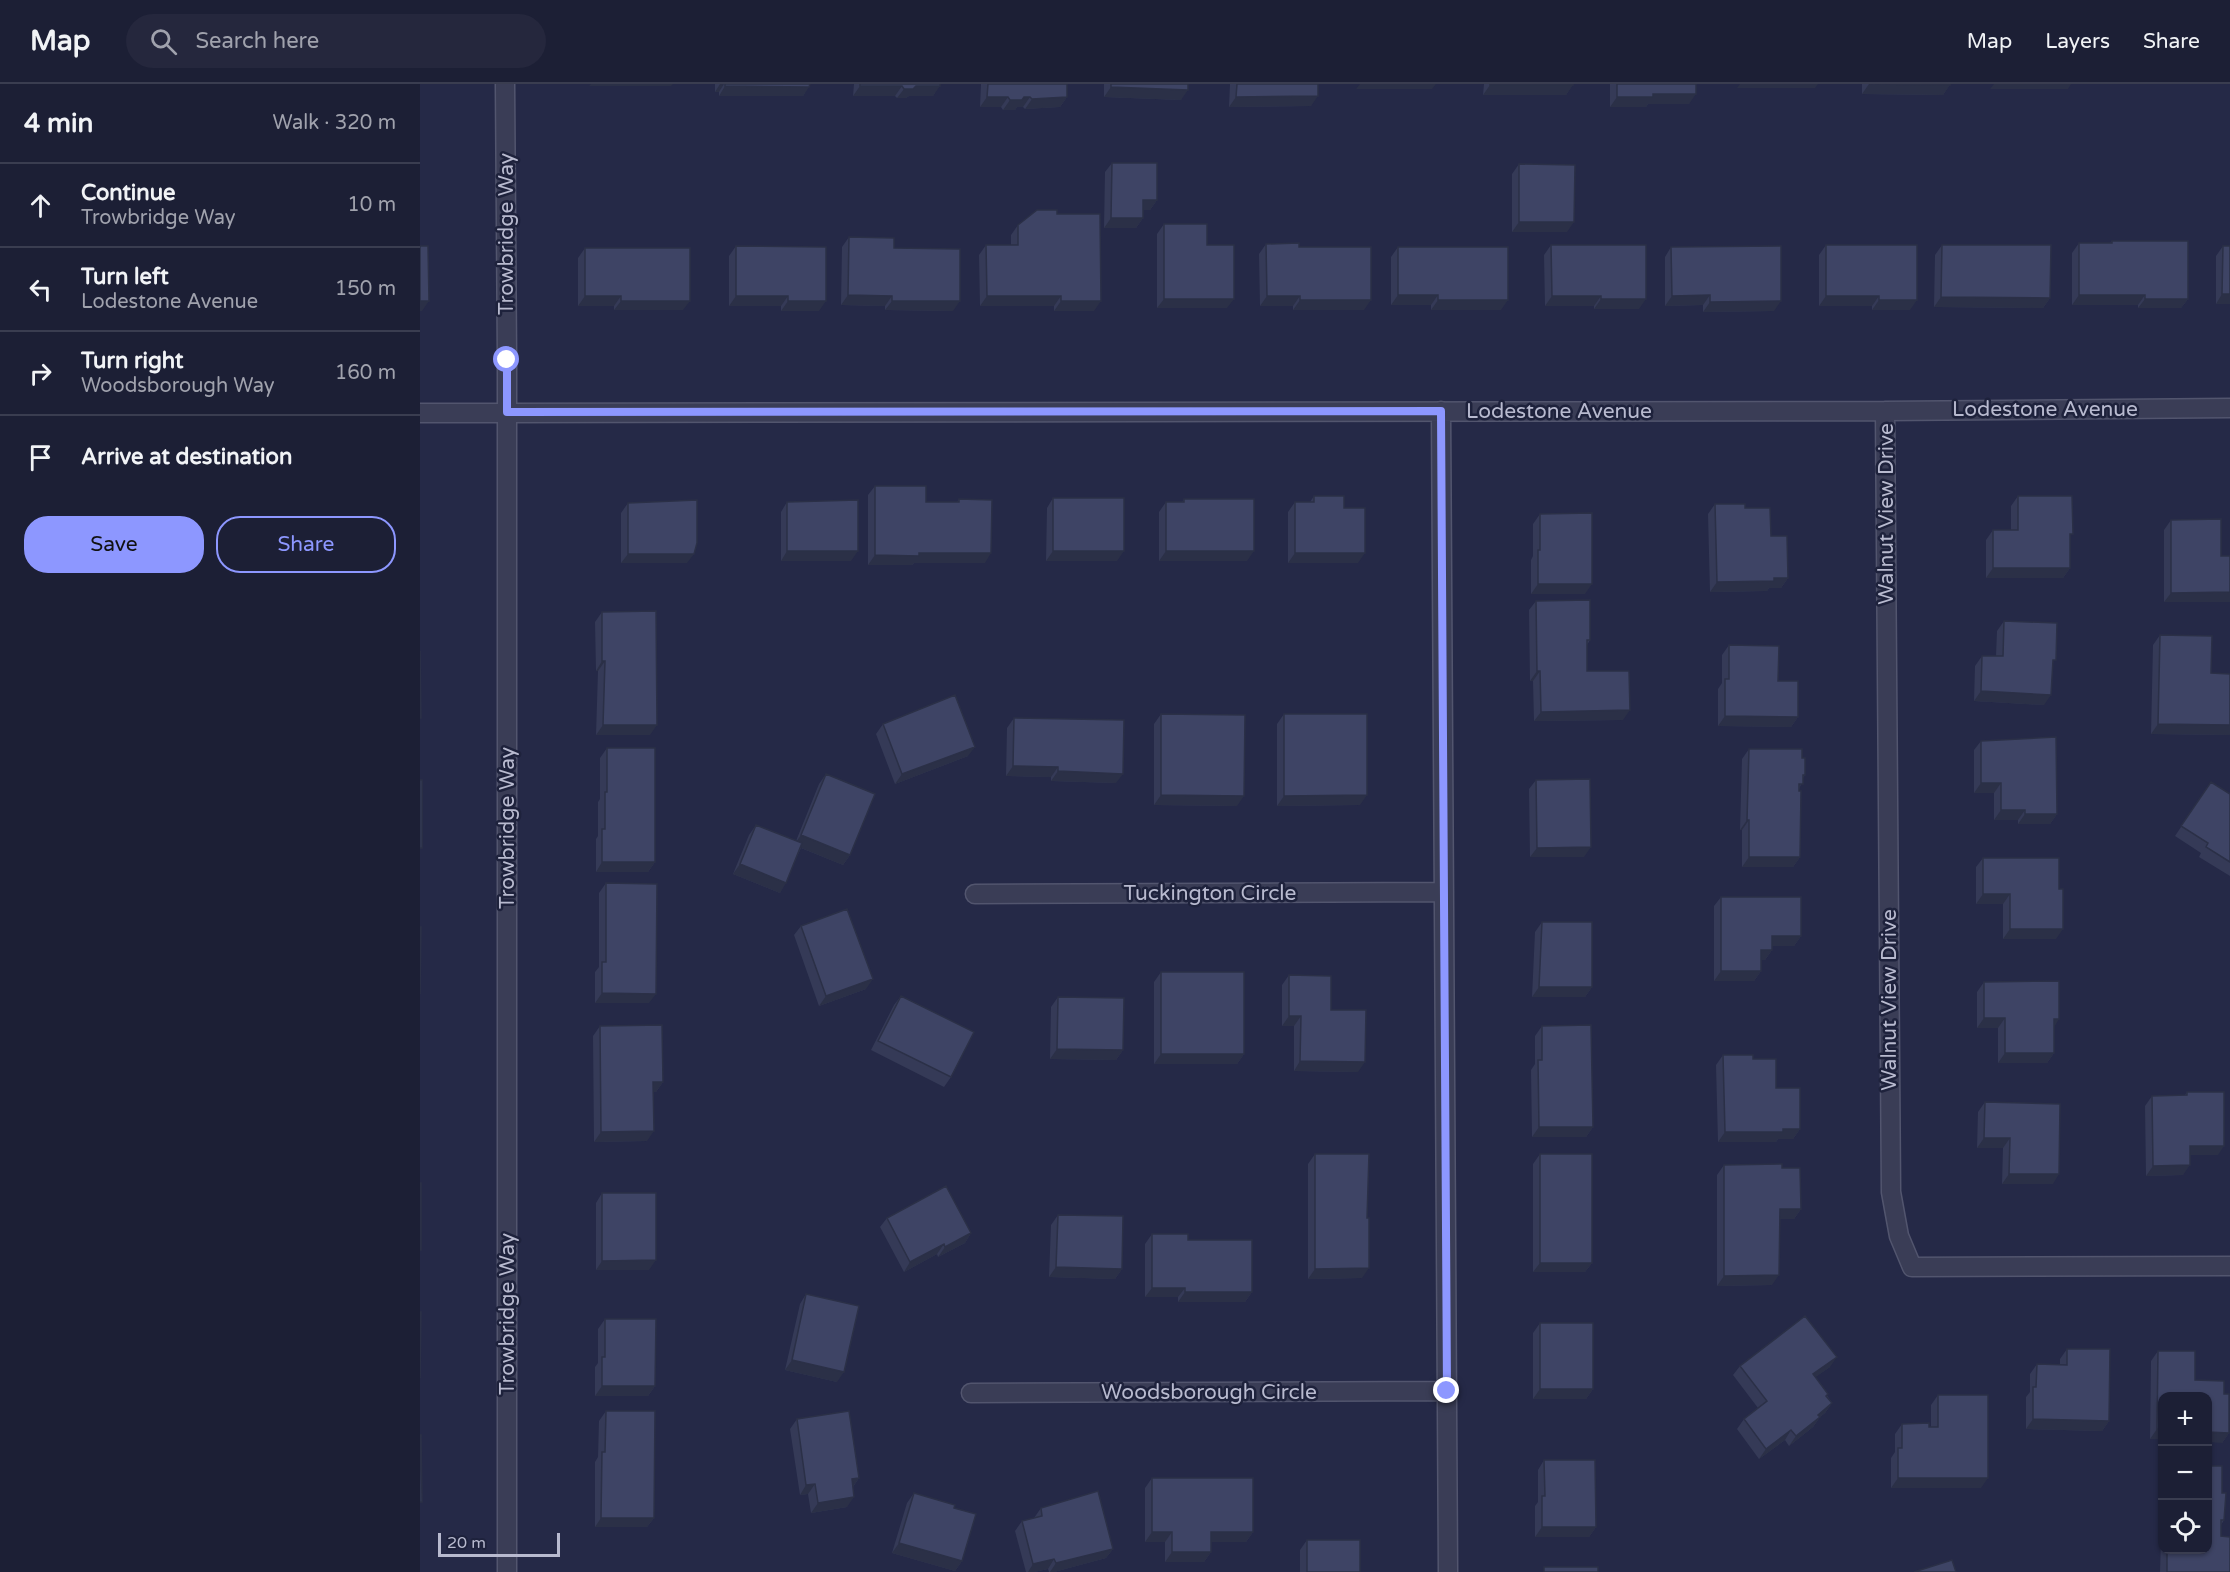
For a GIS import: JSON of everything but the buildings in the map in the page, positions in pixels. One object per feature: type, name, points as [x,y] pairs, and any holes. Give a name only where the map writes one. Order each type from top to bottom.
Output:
[{"type":"street","name":"Trowbridge Way","points":[[505,84],[507,1572]]},
{"type":"street","name":"Lodestone Avenue","points":[[420,413],[1886,411],[2230,408]]},
{"type":"street","points":[[1441,411],[1448,1572]]},
{"type":"street","name":"Walnut View Drive","points":[[1886,411],[1891,1192],[1899,1236],[1912,1267],[2230,1266]]},
{"type":"street","name":"Tuckington Circle","points":[[975,894],[1444,892]]},
{"type":"street","name":"Woodsborough Circle","points":[[971,1393],[1447,1391]]},
{"type":"route","points":[[507,360],[507,412],[1441,411],[1447,1391]]}]
